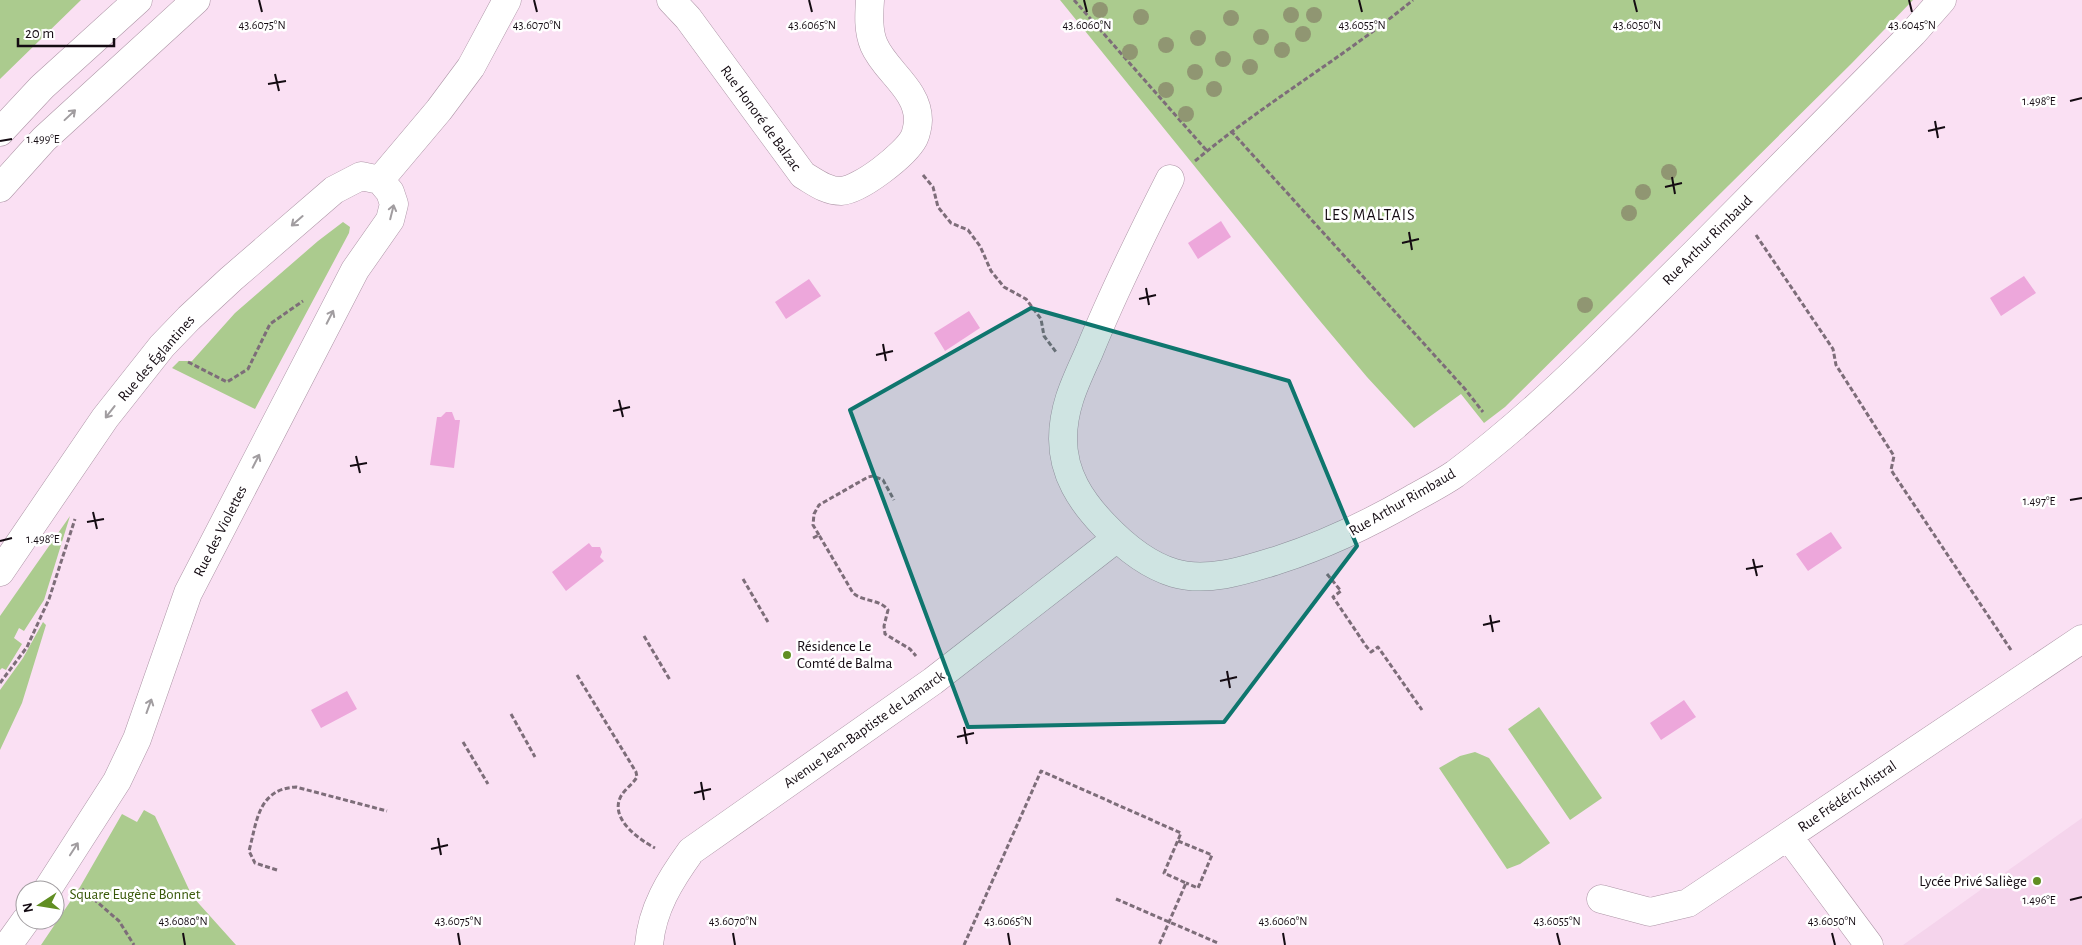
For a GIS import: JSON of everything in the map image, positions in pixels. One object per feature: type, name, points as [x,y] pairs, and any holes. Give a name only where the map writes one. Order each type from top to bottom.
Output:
[{"type":"street","points":[[0,132],[42,87],[138,0]]},
{"type":"street","points":[[0,188],[44,139],[196,0]]},
{"type":"street","points":[[380,180],[439,110],[471,67],[506,0]]},
{"type":"street","name":"Rue Honoré de Balzac","points":[[671,0],[688,18],[803,175],[826,189],[842,191],[861,185],[904,151],[914,137],[918,120],[915,102],[874,45],[868,18],[870,0]]},
{"type":"street","name":"Rue Arthur Rimbaud","points":[[1170,179],[1115,289],[1064,411],[1063,442],[1067,468],[1077,492],[1093,514],[1117,538],[1144,559],[1174,573],[1221,575],[1316,548],[1389,512],[1452,476],[1532,412],[1617,331],[1913,33],[1942,0]]},
{"type":"street","name":"Rue des Églantines","points":[[0,572],[105,418],[162,346],[231,279],[334,190],[361,176],[380,180]]},
{"type":"street","name":"Rue des Violettes","points":[[53,880],[117,781],[137,740],[188,594],[355,270],[390,220],[394,204],[390,192],[380,180]]},
{"type":"street","name":"Avenue Jean-Baptiste de Lamarck","points":[[650,945],[650,933],[657,906],[672,877],[691,851],[933,681],[1117,538]]},
{"type":"street","name":"Rue Frédéric Mistral","points":[[1601,899],[1650,912],[1688,903],[2082,639]]},
{"type":"street","points":[[1788,836],[1869,945]]},
{"type":"street","points":[[8,945],[19,930]]},
{"type":"path","points":[[1074,0],[1207,151]]},
{"type":"path","points":[[1170,179],[1183,172],[1231,130],[1377,30],[1413,0]]},
{"type":"path","points":[[1231,130],[1459,383],[1502,436]]},
{"type":"path","points":[[919,170],[933,187],[938,207],[951,223],[968,230],[980,246],[991,272],[1004,287],[1026,299],[1041,319]]},
{"type":"path","points":[[1752,230],[1833,348],[1836,365],[1894,456],[1891,470],[2028,675]]},
{"type":"path","points":[[162,346],[174,357],[227,382],[248,369],[270,324],[309,297]]},
{"type":"path","points":[[894,500],[883,480],[879,477],[868,477],[819,505],[816,509],[812,525],[853,593],[885,605],[888,610],[884,626],[885,634],[910,648],[933,681]]},
{"type":"path","points":[[0,683],[27,646],[49,599],[76,516]]},
{"type":"path","points":[[813,538],[819,535]]},
{"type":"path","points":[[1325,570],[1341,591],[1333,597],[1360,638],[1371,652],[1378,647],[1422,710]]},
{"type":"path","points":[[743,579],[768,622]]},
{"type":"path","points":[[644,636],[670,680]]},
{"type":"path","points":[[577,675],[636,772],[637,777],[632,785],[622,794],[620,801],[619,808],[624,824],[651,846]]},
{"type":"path","points":[[511,714],[535,757]]},
{"type":"path","points":[[463,742],[488,784]]},
{"type":"path","points":[[964,945],[1041,771],[1181,834],[1178,840],[1164,873],[1198,888],[1212,855],[1178,840]]},
{"type":"path","points":[[277,870],[255,863],[249,851],[261,807],[269,795],[276,791],[286,787],[296,787],[387,811]]},
{"type":"path","points":[[1159,945],[1186,883]]},
{"type":"path","points":[[87,893],[119,921],[134,945]]},
{"type":"path","points":[[1116,899],[1218,943]]},
{"type":"highlighted area","points":[[1031,308],[1289,381],[1357,546],[1224,722],[968,727],[850,410]]},
{"type":"shaded area","points":[[1221,221],[1231,237],[1198,259],[1188,243]]},
{"type":"shaded area","points":[[2024,276],[2036,293],[2001,316],[1990,298]]},
{"type":"shaded area","points":[[809,279],[821,296],[786,319],[775,302]]},
{"type":"shaded area","points":[[969,311],[980,328],[945,351],[934,333]]},
{"type":"shaded area","points":[[446,412],[452,412],[455,420],[460,420],[454,468],[430,465],[437,417],[441,417]]},
{"type":"shaded area","points":[[1831,532],[1842,548],[1808,571],[1796,554]]},
{"type":"shaded area","points":[[589,543],[592,547],[600,547],[602,552],[600,557],[604,561],[566,591],[552,572]]},
{"type":"shaded area","points":[[347,691],[357,709],[321,728],[311,710]]},
{"type":"shaded area","points":[[1684,700],[1696,717],[1661,740],[1650,723]]},
{"type":"shaded area","name":"Lycée Privé Saliège","points":[[2082,818],[2082,945],[1903,945]]},
{"type":"green space","points":[[0,0],[81,0],[0,79]]},
{"type":"green space","points":[[1060,0],[1913,0],[1851,64],[1505,407],[1484,423],[1461,394],[1414,428],[1367,377],[1315,315]]},
{"type":"green space","points":[[343,222],[350,227],[349,233],[255,409],[172,368],[179,361],[192,361],[235,313],[318,241]]},
{"type":"green space","points":[[70,516],[44,600],[24,631],[19,628],[14,638],[22,644],[6,670],[2,668],[0,670],[0,616]]},
{"type":"green space","points":[[43,622],[46,625],[22,703],[0,750],[0,690],[23,658]]},
{"type":"green space","points":[[1539,707],[1602,798],[1570,820],[1508,729]]},
{"type":"green space","points":[[1475,752],[1489,758],[1550,843],[1520,864],[1507,869],[1439,768],[1460,756]]},
{"type":"green space","name":"Square Eugène Bonnet","points":[[144,810],[155,816],[192,896],[236,945],[41,945],[51,930],[65,930],[65,909],[122,814],[137,822]]},
{"type":"place","name":"Résidence Le Comté de Balma","points":[[787,655]]},
{"type":"place","name":"Lycée Privé Saliège","points":[[2037,881]]},
{"type":"district","name":"LES MALTAIS","points":[[1370,214]]}]
